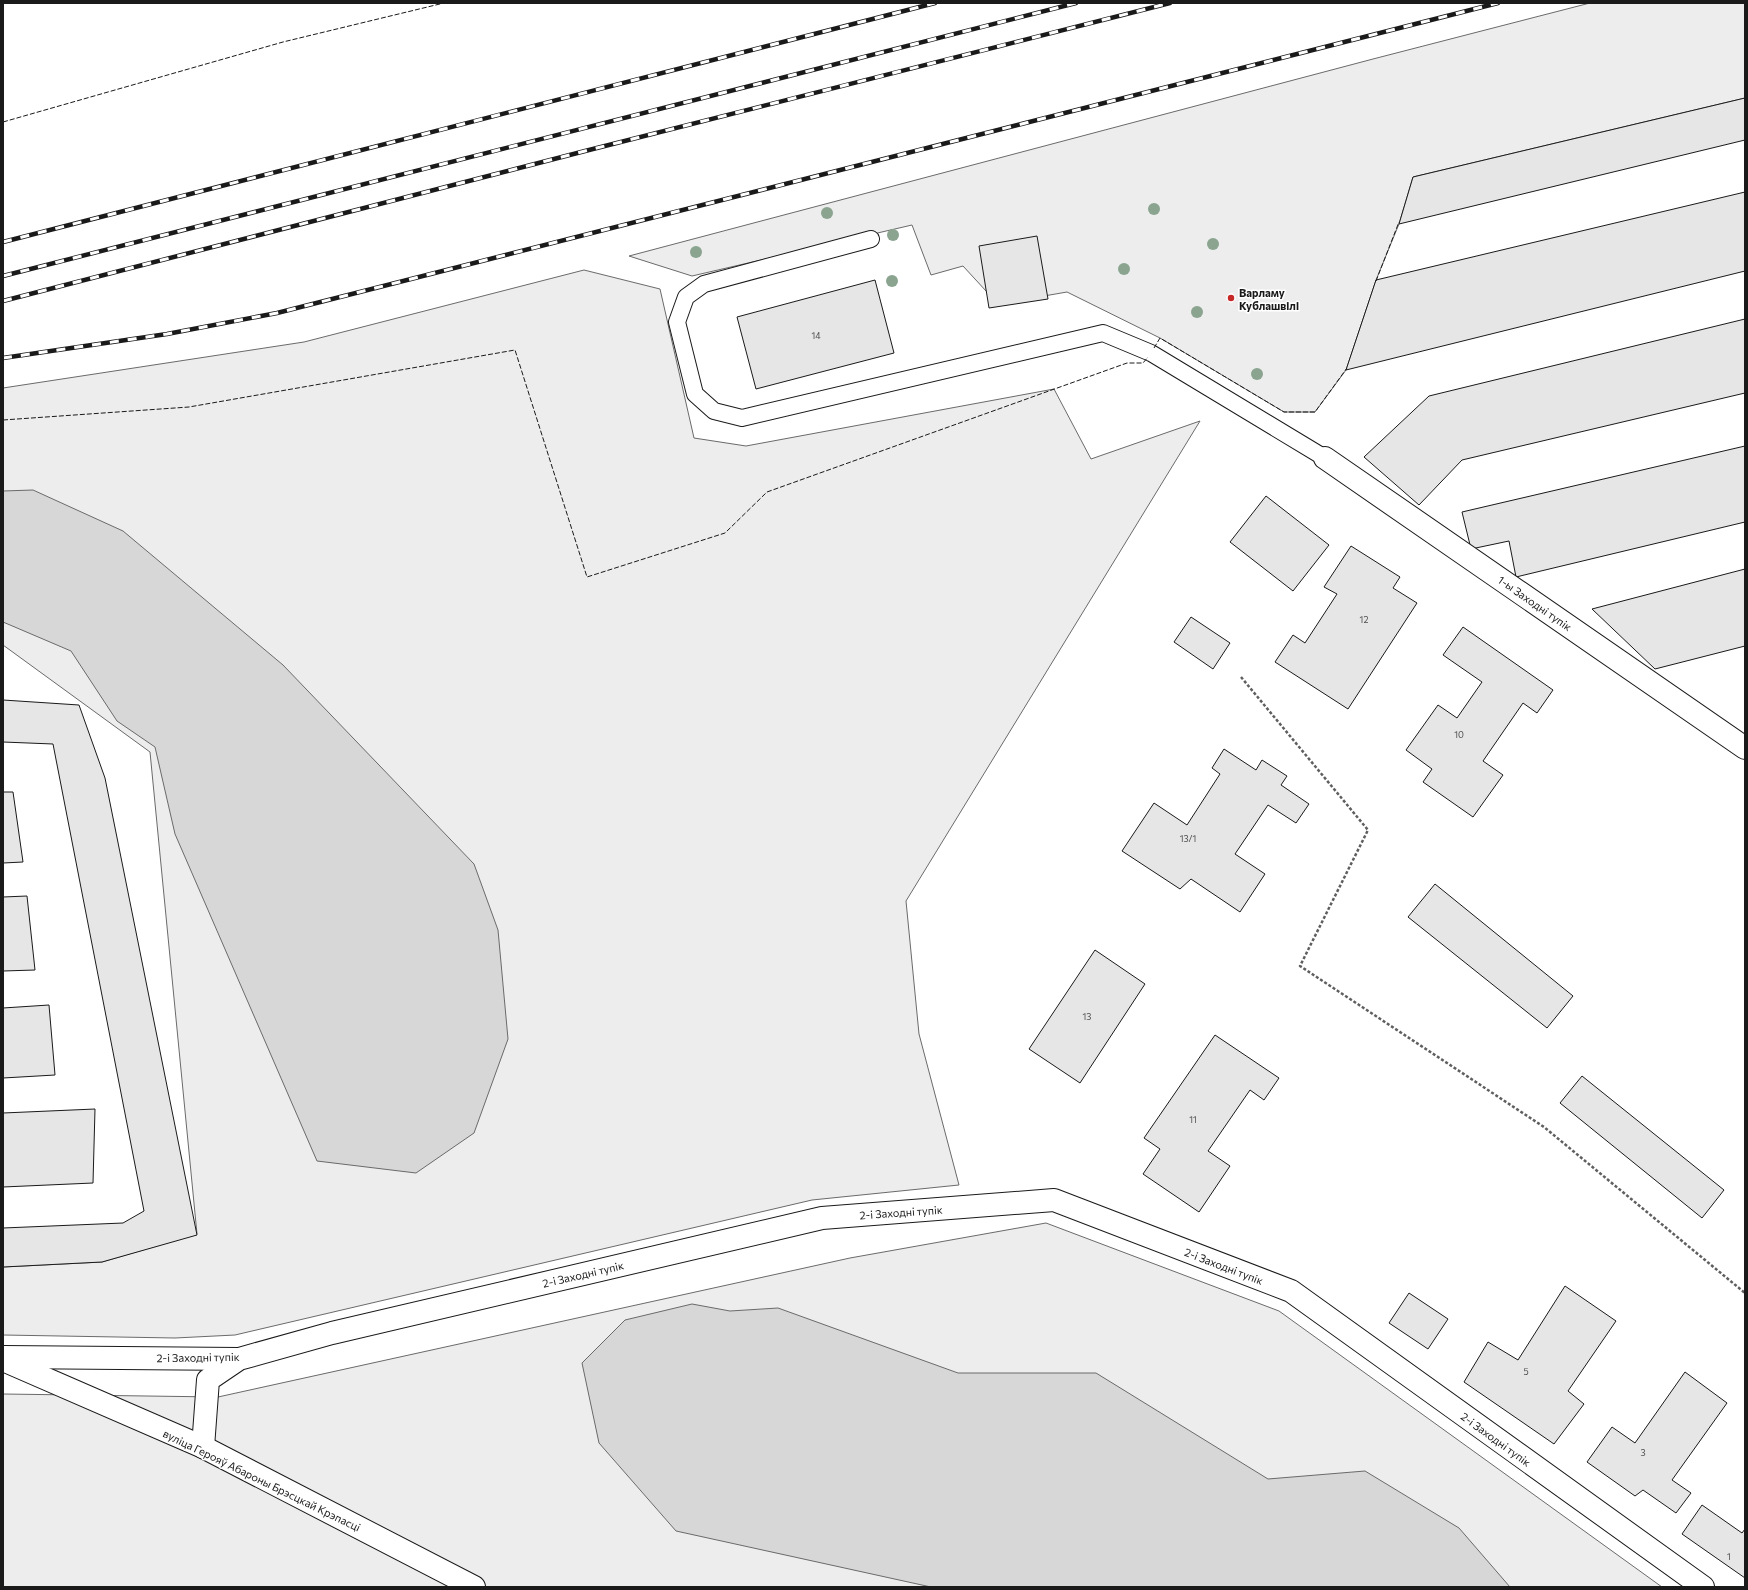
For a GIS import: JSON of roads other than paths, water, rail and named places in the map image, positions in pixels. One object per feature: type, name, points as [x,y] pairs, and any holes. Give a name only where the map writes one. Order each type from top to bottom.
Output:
[{"type":"street","name":"1-ы Заходні тупік","points":[[1325,458],[1745,748]]},
{"type":"street","name":"2-і Заходні тупік","points":[[3,1357],[239,1359],[332,1333],[822,1218],[1054,1200],[1291,1292],[1703,1587]]},
{"type":"street","points":[[203,1447],[208,1380],[239,1359]]},
{"type":"street","name":"вуліца Герояў Абароны Брэсцкай Крэпасці","points":[[3,1360],[203,1447],[474,1587]]},
{"type":"lane","points":[[871,240],[704,284],[686,297],[677,322],[694,394],[714,411],[742,418],[1103,333],[1151,352],[1325,458]]},
{"type":"railway","points":[[3,242],[935,3]]},
{"type":"railway","points":[[3,276],[1076,3]]},
{"type":"railway","points":[[3,301],[589,150],[1170,3]]},
{"type":"railway","points":[[3,358],[167,334],[277,313],[1498,3]]},
{"type":"place","name":"Варламу Кублашвілі","points":[[1231,298]]}]
